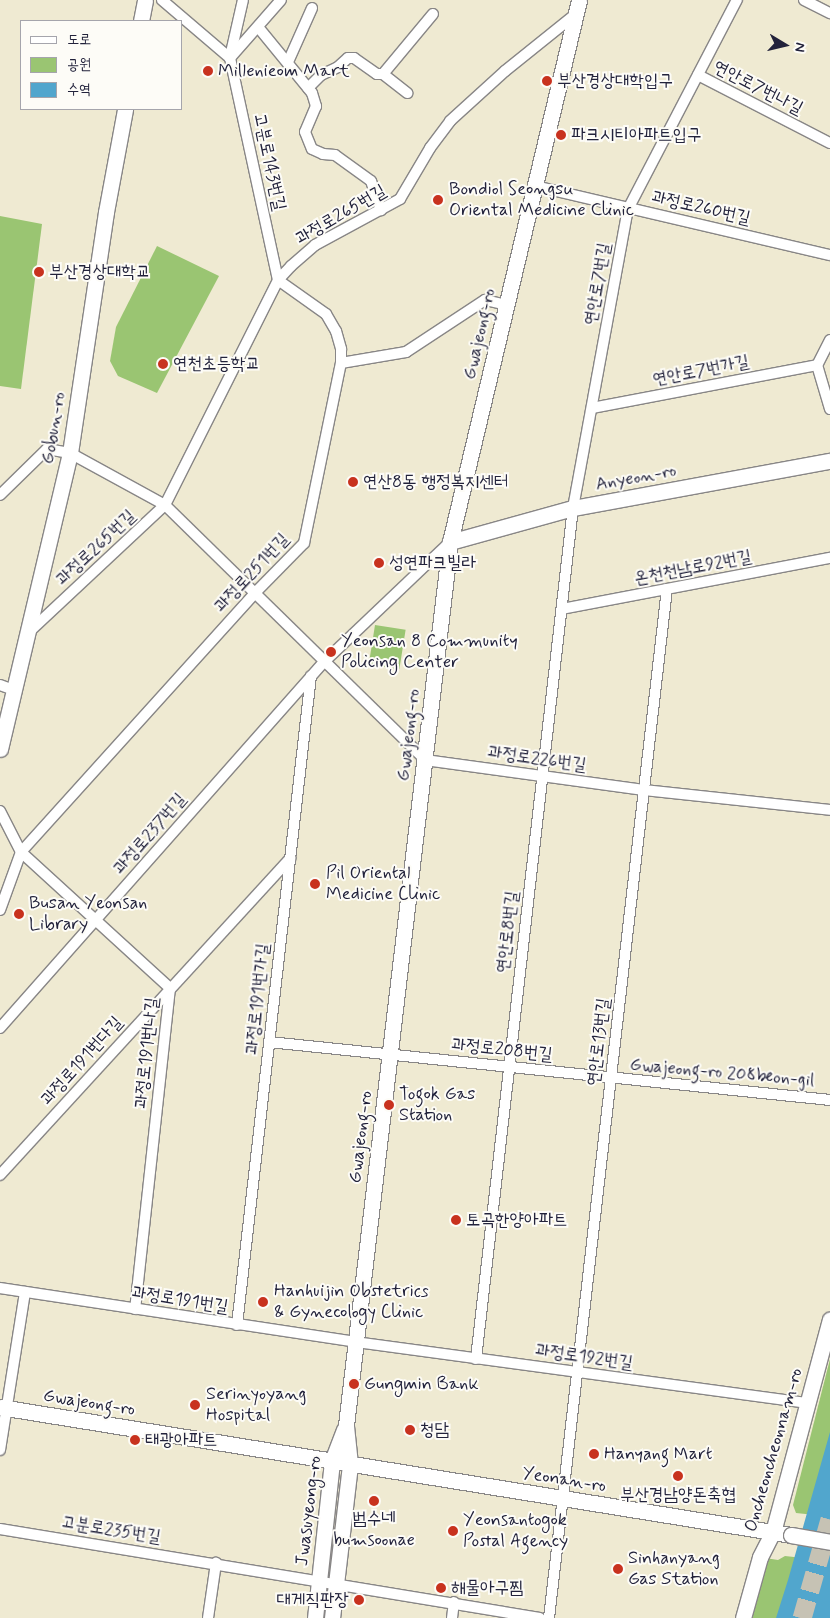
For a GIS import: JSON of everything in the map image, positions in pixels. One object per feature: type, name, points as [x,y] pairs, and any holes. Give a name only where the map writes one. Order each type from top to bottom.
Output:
[{"type":"main road","points":[[141,20],[145,0]]},
{"type":"main road","name":"Gwajeong-ro","points":[[346,1425],[450,542],[577,7]]},
{"type":"main road","name":"Gobun-ro","points":[[0,749],[7,688],[28,633],[70,453],[106,212],[125,110]]},
{"type":"main road","name":"Anyeon-ro","points":[[450,542],[573,508],[830,461]]},
{"type":"main road","name":"Oncheoncheonnam-ro","points":[[743,1618],[760,1557],[773,1532],[830,1319]]},
{"type":"main road","name":"Gwajeong-ro","points":[[3,1408],[350,1464]]},
{"type":"main road","name":"Jwasuyeong-ro","points":[[315,1618],[332,1461],[346,1425]]},
{"type":"main road","name":"Jwasuyeong-ro","points":[[332,1618],[350,1464],[346,1425]]},
{"type":"main road","name":"Yeonan-ro","points":[[350,1464],[830,1542]]},
{"type":"street","points":[[162,0],[230,58]]},
{"type":"street","points":[[230,58],[243,0]]},
{"type":"street","points":[[230,58],[281,0]]},
{"type":"street","name":"연안로7번길","points":[[573,508],[628,208],[738,0]]},
{"type":"street","points":[[804,0],[830,14]]},
{"type":"street","name":"과정로265번길","points":[[28,633],[165,505],[278,280],[290,266],[315,245],[400,199],[430,148],[450,121],[577,7]]},
{"type":"street","points":[[288,62],[312,8]]},
{"type":"street","points":[[382,74],[432,14]]},
{"type":"street","points":[[258,27],[308,88],[316,106],[306,132],[312,149],[323,154],[335,155],[371,181],[381,210]]},
{"type":"street","name":"고분로143번길","points":[[230,58],[278,280]]},
{"type":"street","points":[[308,88],[321,75],[338,68],[348,58],[354,58],[377,74],[382,74],[406,93]]},
{"type":"street","name":"연안로7번나길","points":[[698,75],[830,143]]},
{"type":"street","name":"과정로260번길","points":[[535,186],[830,255]]},
{"type":"street","points":[[278,280],[326,314],[336,331],[341,348],[342,363],[406,352],[485,300],[507,305]]},
{"type":"street","points":[[830,340],[816,365],[830,409]]},
{"type":"street","name":"과정로251번길","points":[[0,910],[21,852],[255,593],[304,544],[342,363]]},
{"type":"street","name":"연안로7번가길","points":[[592,408],[816,365]]},
{"type":"street","points":[[0,495],[47,449],[70,453],[165,505],[425,760]]},
{"type":"street","name":"연안로8번길","points":[[476,1359],[573,508]]},
{"type":"street","name":"과정로237번길","points":[[0,1028],[311,676],[450,542]]},
{"type":"street","name":"온천천남로92번길","points":[[562,609],[830,558]]},
{"type":"street","name":"연안로13번길","points":[[549,1618],[667,589]]},
{"type":"street","name":"과정로191번가길","points":[[237,1325],[311,676]]},
{"type":"street","name":"과정로226번길","points":[[425,760],[644,790],[830,810]]},
{"type":"street","name":"과정로191번나길","points":[[0,811],[21,852],[170,988],[135,1309]]},
{"type":"street","name":"과정로191번다길","points":[[0,1175],[290,858]]},
{"type":"street","name":"과정로208번길","points":[[269,1042],[509,1066],[611,1079]]},
{"type":"street","name":"Gwajeong-ro 208beon-gil","points":[[611,1079],[830,1100]]},
{"type":"street","name":"과정로191번길","points":[[0,1288],[356,1342]]},
{"type":"street","points":[[0,1450],[3,1408],[25,1292]]},
{"type":"street","name":"과정로192번길","points":[[356,1342],[807,1403]]},
{"type":"street","name":"고분로235번길","points":[[0,1529],[454,1602],[540,1618]]},
{"type":"street","points":[[208,1618],[216,1563]]},
{"type":"street","points":[[452,1618],[454,1602]]},
{"type":"green space","points":[[0,216],[42,224],[21,389],[0,386]]},
{"type":"green space","points":[[157,246],[219,276],[157,393],[118,376],[110,361],[116,327]]},
{"type":"green space","points":[[375,625],[406,630],[399,669],[369,665]]},
{"type":"green space","points":[[830,1359],[830,1458],[815,1515],[796,1513],[793,1505]]},
{"type":"green space","points":[[785,1556],[803,1558],[786,1618],[748,1618],[765,1558],[778,1560]]},
{"type":"water","points":[[830,1432],[830,1618],[776,1618],[788,1580]]},
{"type":"tunnel","points":[[802,1618],[830,1519]]},
{"type":"place","name":"Millenieom Mart","points":[[208,71]]},
{"type":"place","name":"부산경상대학입구","points":[[547,81]]},
{"type":"place","name":"파크시티아파트입구","points":[[561,135]]},
{"type":"place","name":"Bondiol Seongsu Oriental Medicine Clinic","points":[[438,200]]},
{"type":"place","name":"부산경상대학교","points":[[39,272]]},
{"type":"place","name":"연천초등학교","points":[[163,364]]},
{"type":"place","name":"연산8동 행정복지센터","points":[[353,482]]},
{"type":"place","name":"성연파크빌라","points":[[379,563]]},
{"type":"place","name":"Yeonsan 8 Community Policing Center","points":[[331,652]]},
{"type":"place","name":"Pil Oriental Medicine Clinic","points":[[315,884]]},
{"type":"place","name":"Busan Yeonsan Library","points":[[19,914]]},
{"type":"place","name":"Togok Gas Station","points":[[389,1105]]},
{"type":"place","name":"토곡한양아파트","points":[[456,1220]]},
{"type":"place","name":"Hanhuijin Obstetrics & Gynecology Clinic","points":[[263,1302]]},
{"type":"place","name":"Gungmin Bank","points":[[354,1384]]},
{"type":"place","name":"Serinyoyang Hospital","points":[[195,1405]]},
{"type":"place","name":"청담","points":[[410,1430]]},
{"type":"place","name":"태광아파트","points":[[135,1440]]},
{"type":"place","name":"Hanyang Mart","points":[[594,1454]]},
{"type":"place","name":"부산경남양돈축협","points":[[678,1476]]},
{"type":"place","name":"범수네 bumsoonae","points":[[374,1501]]},
{"type":"place","name":"Yeonsantogok Postal Agency","points":[[453,1531]]},
{"type":"place","name":"Sinhanyang Gas Station","points":[[618,1569]]},
{"type":"place","name":"해물아구찜","points":[[441,1588]]},
{"type":"place","name":"대게직판장","points":[[359,1600]]}]
